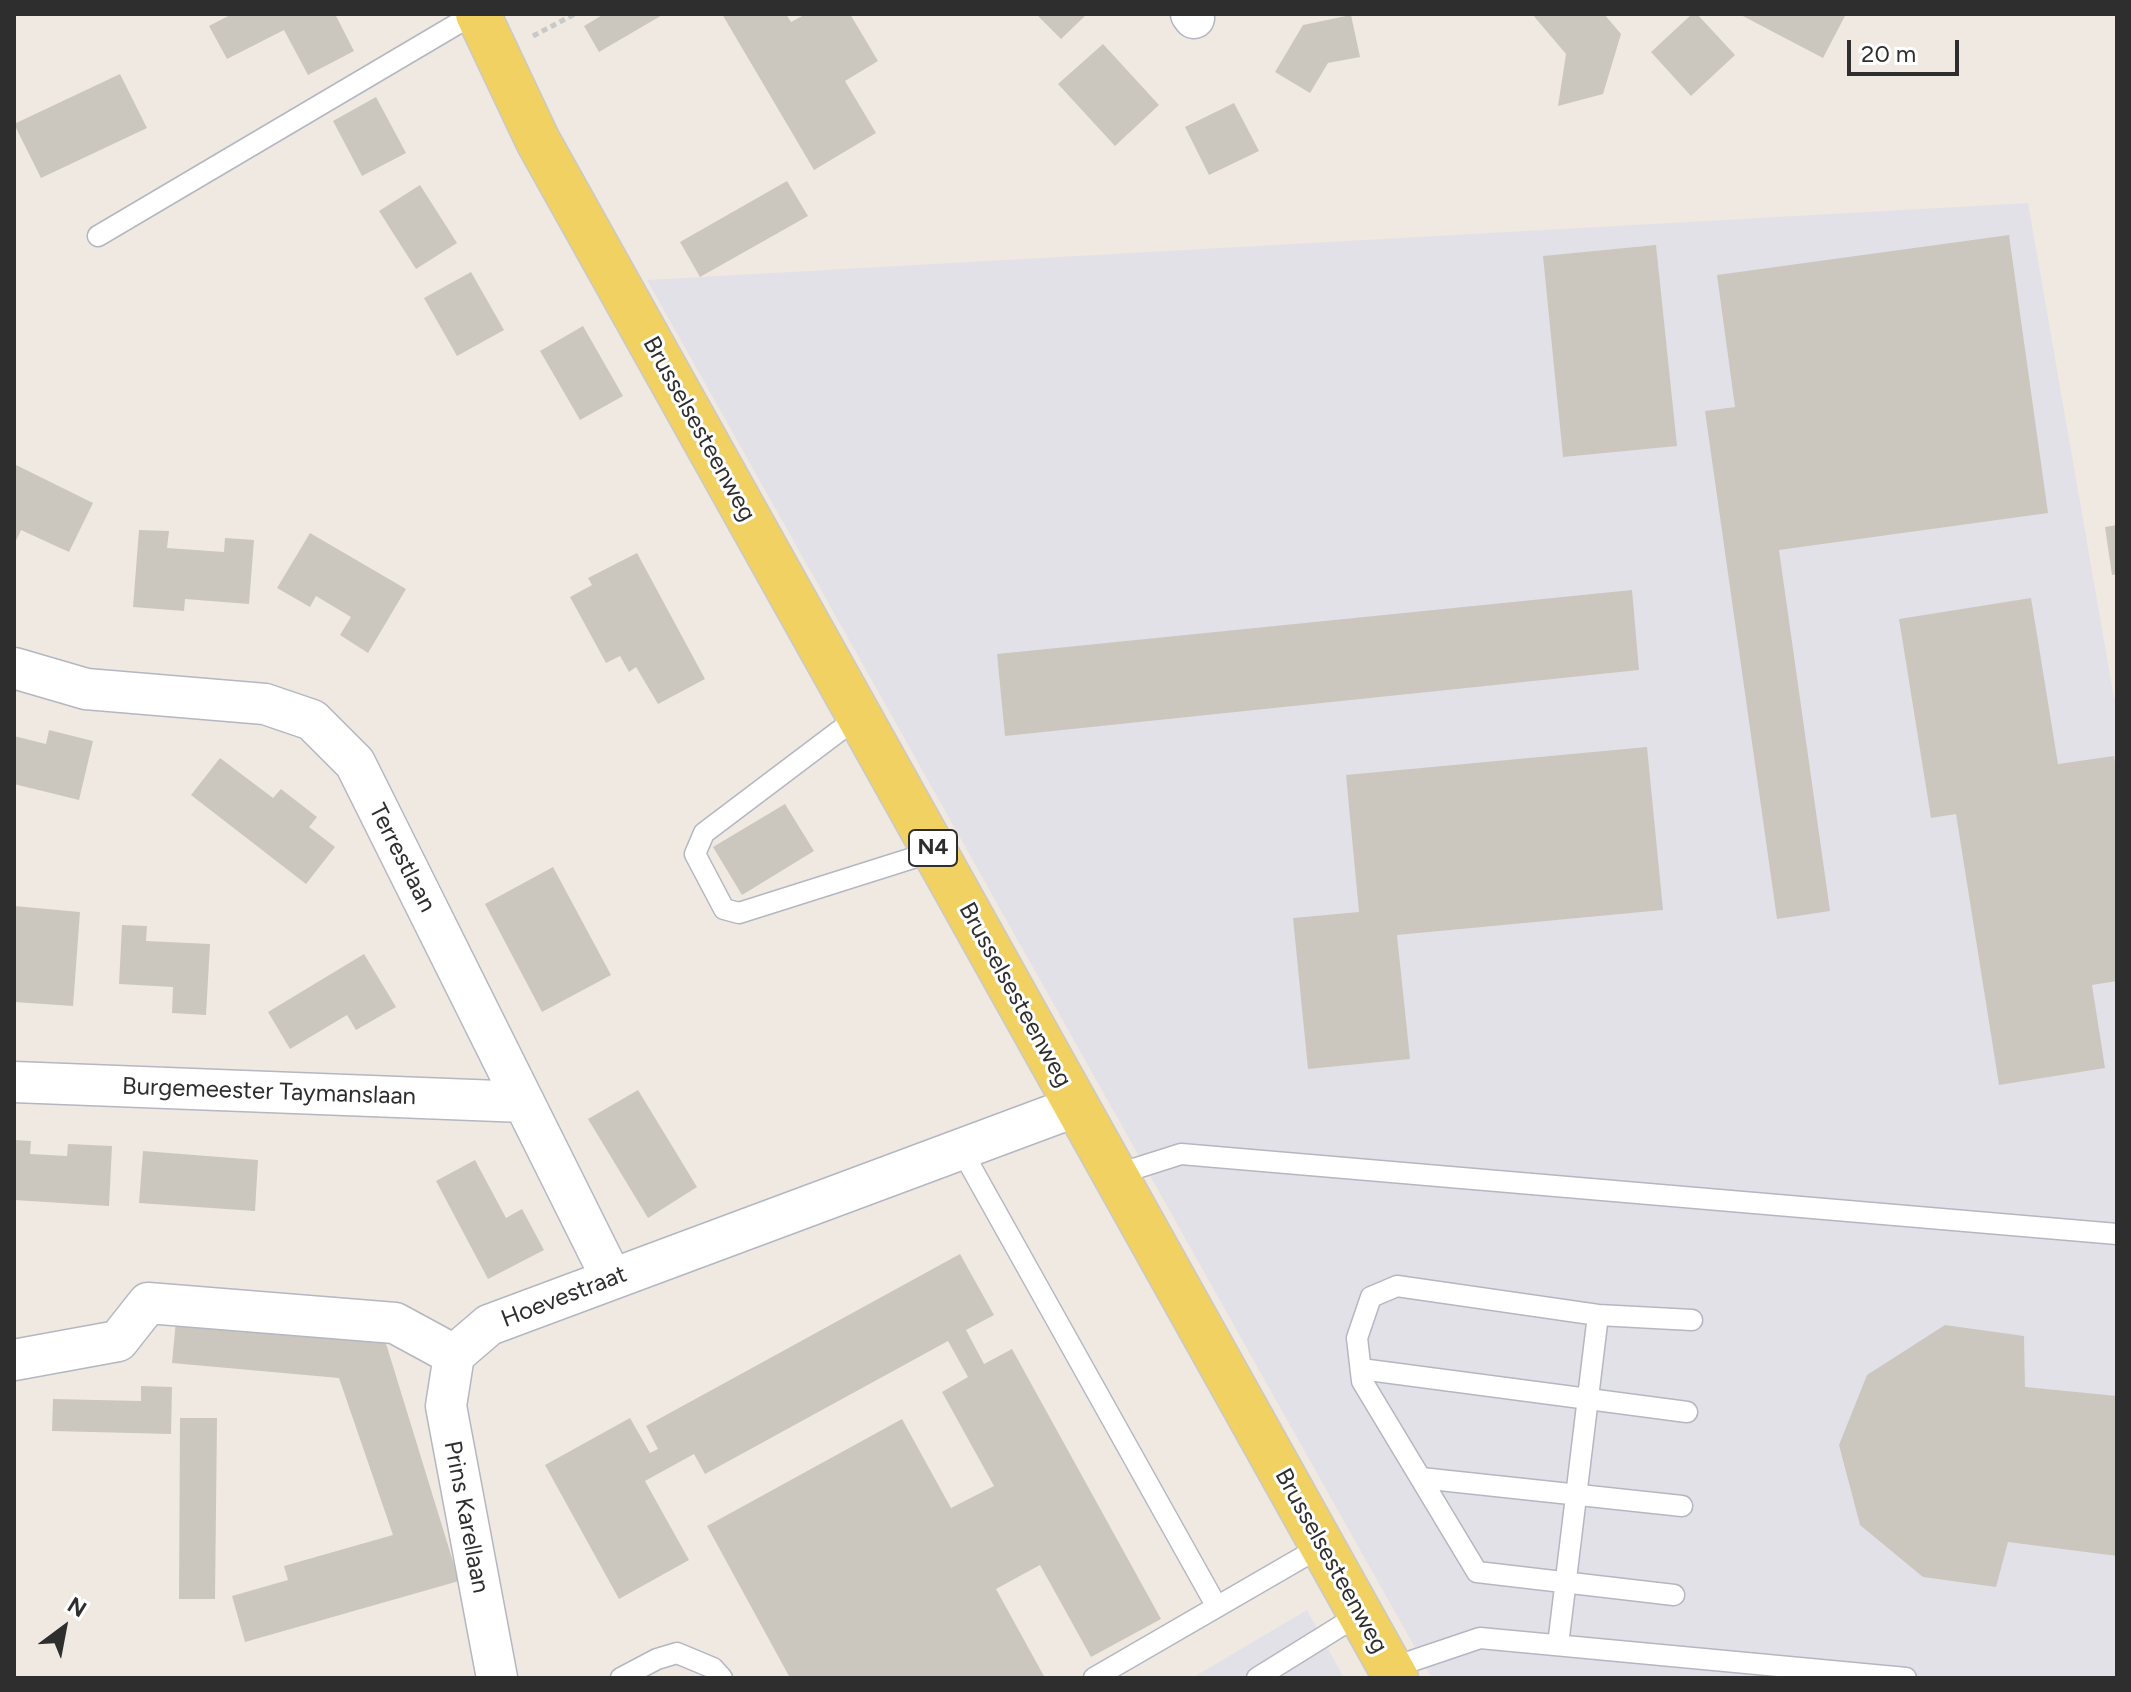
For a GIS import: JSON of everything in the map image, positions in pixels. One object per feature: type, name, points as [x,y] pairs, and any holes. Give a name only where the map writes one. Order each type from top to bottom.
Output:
[{"type":"main road","name":"Brusselsesteenweg","points":[[476,14],[538,141],[1394,1673]]},
{"type":"street","name":"Terrestlaan","points":[[14,668],[86,689],[265,704],[312,720],[355,763],[612,1279]]},
{"type":"street","name":"Burgemeester Taymanslaan","points":[[14,1082],[524,1102]]},
{"type":"street","name":"Hoevestraat","points":[[454,1355],[489,1325],[1077,1106]]},
{"type":"street","points":[[14,1360],[118,1341],[148,1303],[395,1323],[454,1355]]},
{"type":"street","name":"Prins Karellaan","points":[[454,1355],[446,1406],[497,1678]]},
{"type":"lane","points":[[98,236],[476,14]]},
{"type":"lane","points":[[859,716],[704,833],[695,854],[724,909],[739,913],[935,851]]},
{"type":"lane","points":[[962,1151],[1217,1607]]},
{"type":"lane","points":[[1115,1175],[1181,1154],[2117,1234]]},
{"type":"lane","points":[[1674,1595],[1477,1572],[1362,1381],[1357,1338],[1371,1297],[1397,1286],[1598,1315],[1692,1320]]},
{"type":"lane","points":[[1558,1645],[1598,1315]]},
{"type":"lane","points":[[1361,1369],[1687,1412]]},
{"type":"lane","points":[[1421,1478],[1682,1506]]},
{"type":"lane","points":[[1094,1678],[1322,1546]]},
{"type":"lane","points":[[1262,1677],[1360,1614]]},
{"type":"lane","points":[[1394,1673],[1480,1638],[1906,1678]]},
{"type":"lane","points":[[621,1678],[657,1659],[677,1653],[713,1668],[722,1678]]},
{"type":"shaded area","points":[[2028,203],[2114,698],[2117,698],[2117,1678],[1432,1678],[647,280]]},
{"type":"shaded area","points":[[1307,1610],[1344,1678],[1192,1678]]},
{"type":"building","points":[[232,14],[335,14],[354,51],[308,75],[284,30],[227,59],[209,26]]},
{"type":"building","points":[[604,14],[664,14],[599,52],[584,26]]},
{"type":"building","points":[[722,14],[786,14],[791,22],[806,14],[850,14],[878,61],[845,81],[876,133],[814,170]]},
{"type":"building","points":[[1036,14],[1087,14],[1061,39]]},
{"type":"building","points":[[1532,14],[1604,14],[1621,34],[1603,94],[1558,106],[1566,54]]},
{"type":"building","points":[[1692,14],[1697,14],[1735,55],[1691,96],[1651,52]]},
{"type":"building","points":[[1739,14],[1846,14],[1823,58]]},
{"type":"building","points":[[1351,15],[1360,57],[1328,63],[1310,93],[1275,72],[1303,25]]},
{"type":"building","points":[[1103,44],[1159,105],[1115,146],[1058,84]]},
{"type":"building","points":[[120,74],[147,128],[41,178],[14,124]]},
{"type":"building","points":[[376,97],[406,153],[362,176],[333,121]]},
{"type":"building","points":[[1234,103],[1259,151],[1209,175],[1185,127]]},
{"type":"building","points":[[787,181],[808,216],[700,277],[680,242]]},
{"type":"building","points":[[420,185],[457,243],[416,269],[379,211]]},
{"type":"building","points":[[2009,235],[2048,513],[1779,550],[1830,911],[1777,919],[1705,411],[1735,407],[1717,275]]},
{"type":"building","points":[[1656,245],[1677,446],[1563,457],[1543,256]]},
{"type":"building","points":[[471,272],[504,330],[457,356],[424,298]]},
{"type":"building","points":[[583,326],[623,396],[580,420],[540,351]]},
{"type":"building","points":[[14,464],[93,503],[69,552],[21,530],[14,545]]},
{"type":"building","points":[[2117,525],[2117,574],[2112,575],[2105,527]]},
{"type":"building","points":[[139,530],[169,531],[167,548],[224,552],[225,538],[254,540],[249,604],[185,599],[184,611],[133,607]]},
{"type":"building","points":[[310,533],[406,589],[368,653],[340,635],[351,617],[316,596],[310,607],[277,588]]},
{"type":"building","points":[[637,553],[705,679],[658,704],[636,667],[629,672],[620,656],[606,663],[570,597],[592,585],[588,578]]},
{"type":"building","points":[[1632,590],[1639,670],[1005,736],[997,654]]},
{"type":"building","points":[[2031,598],[2058,764],[2114,756],[2117,775],[2117,981],[2092,985],[2105,1068],[1999,1085],[1956,814],[1931,818],[1899,619]]},
{"type":"building","points":[[49,730],[93,741],[79,800],[14,784],[14,736],[46,744]]},
{"type":"building","points":[[1647,747],[1663,910],[1397,935],[1410,1059],[1308,1069],[1293,918],[1359,912],[1346,775]]},
{"type":"building","points":[[220,758],[273,798],[281,789],[317,817],[309,827],[335,847],[306,884],[191,795]]},
{"type":"building","points":[[785,804],[814,851],[742,895],[713,847]]},
{"type":"building","points":[[553,867],[611,975],[542,1012],[485,904]]},
{"type":"building","points":[[14,906],[80,912],[73,1006],[14,1002]]},
{"type":"building","points":[[122,925],[147,926],[146,941],[210,944],[206,1015],[172,1013],[173,987],[119,984]]},
{"type":"building","points":[[364,954],[396,1007],[356,1030],[347,1015],[290,1049],[268,1012]]},
{"type":"building","points":[[638,1090],[697,1187],[648,1218],[588,1119]]},
{"type":"building","points":[[14,1140],[31,1141],[30,1154],[67,1156],[68,1144],[112,1146],[109,1206],[14,1200]]},
{"type":"building","points":[[143,1151],[258,1160],[255,1211],[139,1203]]},
{"type":"building","points":[[475,1160],[506,1218],[522,1209],[544,1250],[488,1279],[436,1181]]},
{"type":"building","points":[[960,1254],[994,1315],[966,1330],[984,1364],[1012,1349],[1161,1619],[1091,1657],[1040,1565],[996,1589],[1045,1678],[790,1678],[707,1526],[902,1419],[951,1508],[994,1486],[942,1392],[968,1377],[948,1341],[705,1474],[694,1454],[645,1481],[689,1560],[619,1599],[545,1465],[630,1418],[650,1453],[658,1449],[646,1426]]},
{"type":"building","points":[[176,1320],[384,1337],[459,1581],[245,1642],[232,1596],[288,1580],[284,1566],[393,1535],[339,1378],[172,1363]]},
{"type":"building","points":[[1945,1325],[2024,1336],[2025,1387],[2117,1396],[2117,1556],[2008,1542],[1996,1587],[1923,1577],[1860,1525],[1839,1445],[1867,1375]]},
{"type":"building","points":[[141,1386],[172,1387],[171,1434],[52,1431],[53,1399],[141,1401]]},
{"type":"building","points":[[180,1418],[217,1418],[215,1599],[179,1599]]}]
